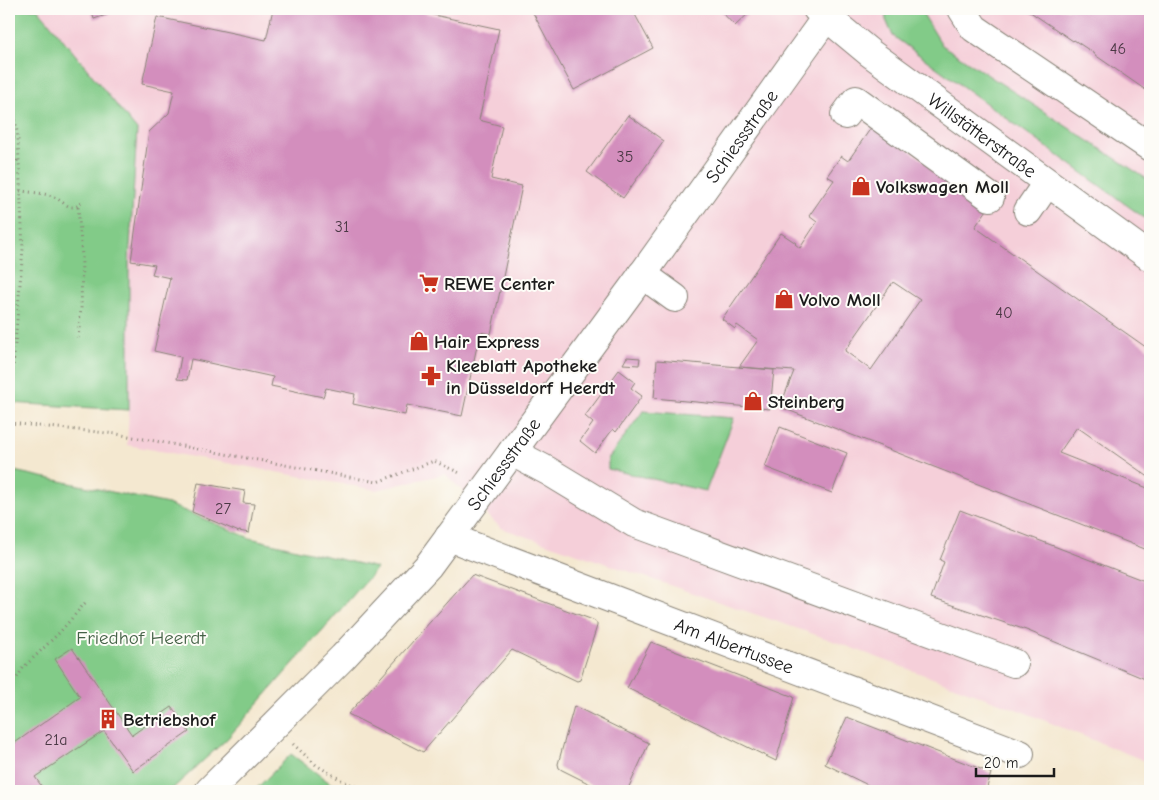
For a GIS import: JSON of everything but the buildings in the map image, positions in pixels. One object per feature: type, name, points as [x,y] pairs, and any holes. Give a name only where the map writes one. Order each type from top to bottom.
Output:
[{"type":"street","points":[[962,9],[974,28],[1150,147]]},
{"type":"street","name":"Willstätterstraße","points":[[825,12],[875,58],[1150,257]]},
{"type":"street","name":"Schiessstraße","points":[[210,791],[343,658],[428,566],[642,274],[825,12]]},
{"type":"street","points":[[846,115],[856,100],[990,197]]},
{"type":"street","points":[[1028,211],[1048,183]]},
{"type":"street","points":[[642,274],[675,298]]},
{"type":"street","points":[[512,452],[548,471],[634,523],[1014,663]]},
{"type":"street","name":"Am Albertussee","points":[[449,537],[1020,754]]},
{"type":"path","points":[[9,75],[18,139],[23,249],[14,367],[9,394]]},
{"type":"path","points":[[9,137],[18,139]]},
{"type":"path","points":[[9,174],[18,158]]},
{"type":"path","points":[[20,191],[52,196],[70,208],[78,207],[83,202]]},
{"type":"path","points":[[78,207],[82,257],[81,310],[78,338]]},
{"type":"path","points":[[9,423],[117,434],[377,482],[434,461],[487,485]]},
{"type":"path","points":[[9,690],[23,668],[59,633],[86,602]]},
{"type":"path","points":[[273,727],[316,765],[366,791]]},
{"type":"shaded area","points":[[38,9],[1150,9],[1150,763],[1021,711],[825,638],[501,528],[445,474],[376,490],[127,445],[129,410],[129,263],[137,130]]},
{"type":"green space","points":[[9,9],[38,9],[137,130],[129,263],[129,410],[9,403]]},
{"type":"green space","points":[[885,9],[920,9],[942,45],[1150,181],[1150,222],[893,36],[886,20]]},
{"type":"green space","points":[[643,411],[734,418],[706,491],[608,469],[608,459]]},
{"type":"green space","name":"Friedhof Heerdt","points":[[9,470],[168,504],[250,538],[377,568],[227,739],[170,791],[9,791]]},
{"type":"green space","points":[[291,754],[334,786],[343,791],[254,791]]},
{"type":"place","name":"Volkswagen Moll","points":[[861,186]]},
{"type":"place","name":"REWE Center","points":[[429,283]]},
{"type":"place","name":"Volvo Moll","points":[[784,299]]},
{"type":"place","name":"Hair Express","points":[[419,341]]},
{"type":"place","name":"Kleeblatt Apotheke in Düsseldorf Heerdt","points":[[431,376]]},
{"type":"place","name":"Steinberg","points":[[753,401]]},
{"type":"place","name":"Betriebshof","points":[[108,719]]}]
